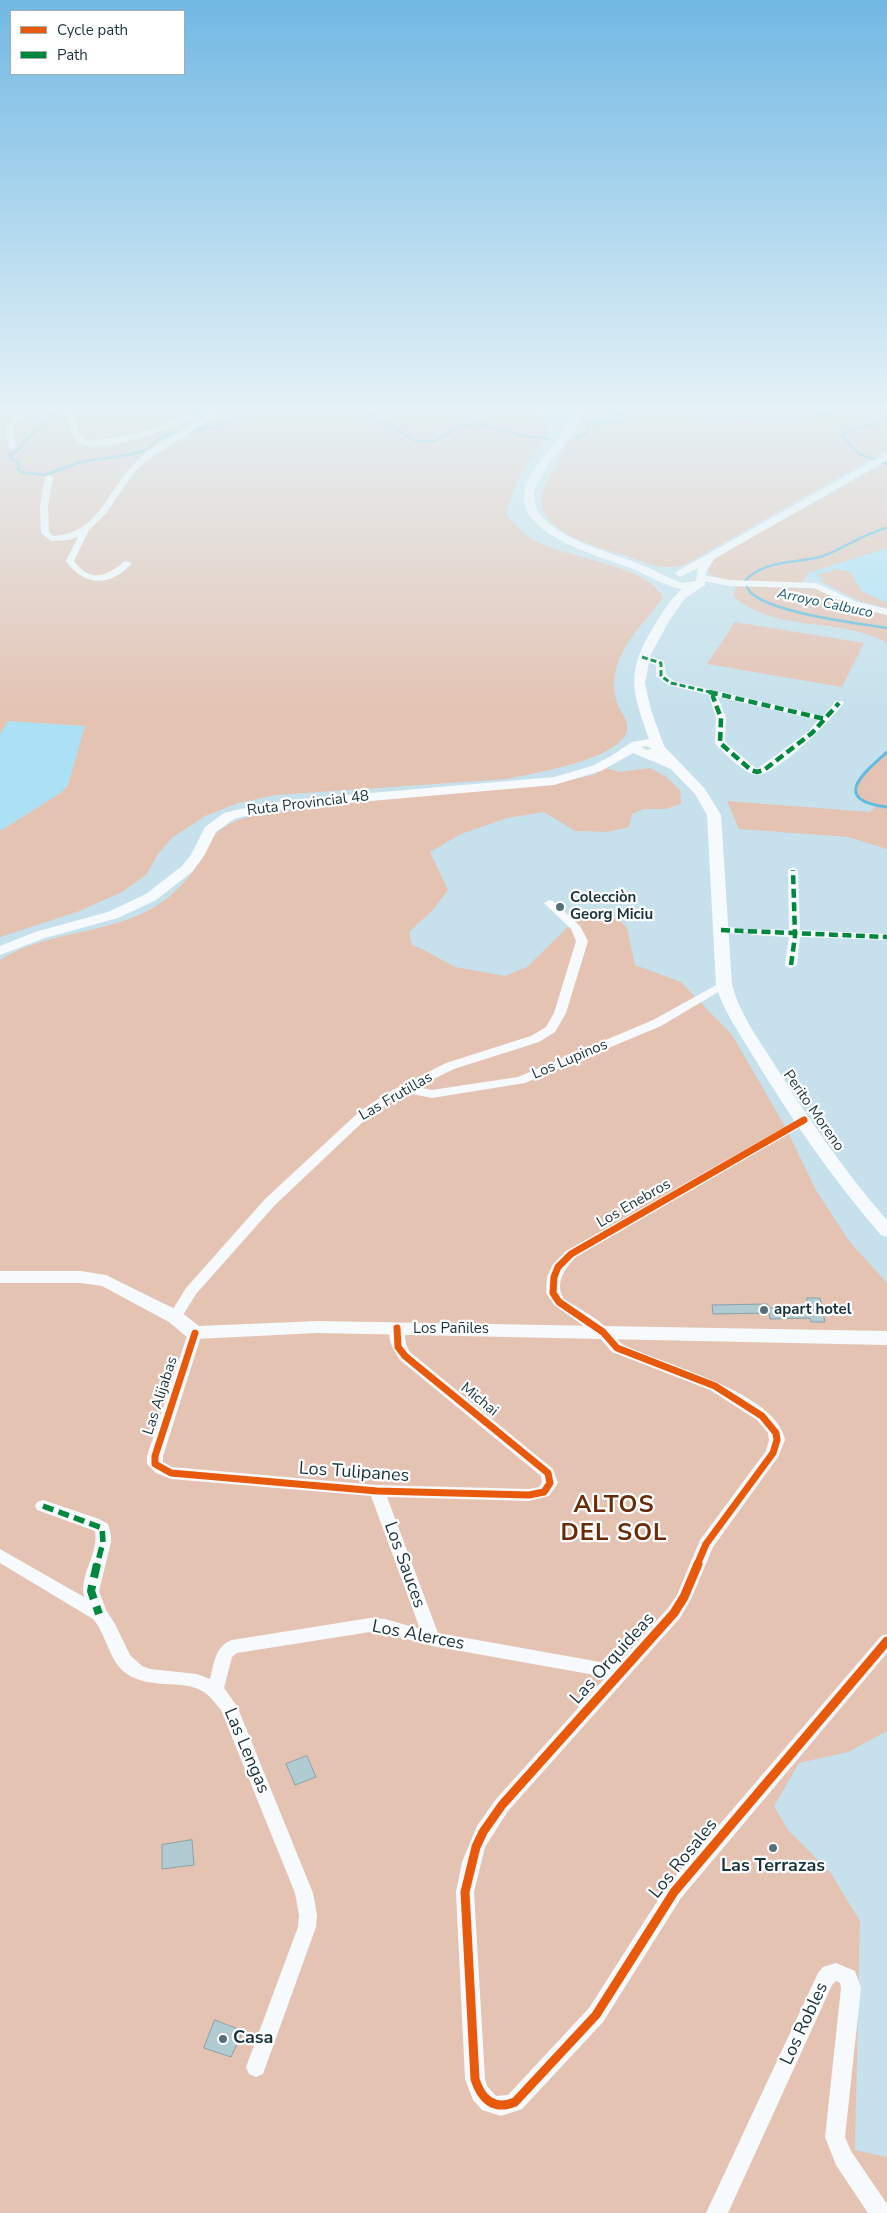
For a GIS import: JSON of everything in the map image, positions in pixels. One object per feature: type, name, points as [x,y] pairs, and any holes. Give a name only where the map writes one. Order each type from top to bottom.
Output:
[{"type":"main road","points":[[532,508],[544,525],[563,538],[643,569],[676,578],[684,586],[699,581]]},
{"type":"main road","points":[[676,578],[795,508]]},
{"type":"main road","points":[[647,750],[640,690],[639,657],[678,598],[699,581],[702,569],[713,555]]},
{"type":"main road","points":[[647,750],[633,686],[633,670],[646,636],[673,595],[676,578]]},
{"type":"main road","name":"Ruta Provincial 48","points":[[0,951],[40,935],[114,915],[150,898],[187,869],[197,856],[210,830],[229,816],[262,808],[335,800],[438,790],[543,783],[575,776],[647,750]]},
{"type":"main road","name":"Perito Moreno","points":[[647,750],[676,769],[700,792],[714,816],[724,985],[729,1004],[776,1081],[861,1201],[887,1231]]},
{"type":"main road","points":[[0,1277],[81,1277],[98,1279],[121,1287],[175,1317],[195,1333]]},
{"type":"main road","name":"Los Pañiles","points":[[195,1333],[318,1327],[887,1338]]},
{"type":"street","points":[[44,508],[45,533],[51,539],[59,540],[75,537],[98,518],[105,508]]},
{"type":"street","points":[[85,530],[70,561],[82,576],[94,579],[107,578],[117,573],[128,563]]},
{"type":"street","points":[[699,581],[816,586],[854,604],[887,612]]},
{"type":"street","points":[[639,657],[661,663],[661,676],[668,682],[825,719]]},
{"type":"street","points":[[711,693],[721,718],[720,743],[755,772],[764,770],[812,732],[840,703]]},
{"type":"street","points":[[791,965],[795,934],[793,870]]},
{"type":"street","name":"Las Frutillas","points":[[175,1317],[195,1286],[276,1196],[356,1120],[383,1101],[458,1062],[534,1039],[546,1033],[555,1024],[560,1014],[582,941],[576,928],[549,904]]},
{"type":"street","points":[[721,930],[741,932]]},
{"type":"street","points":[[753,932],[887,937]]},
{"type":"street","name":"Los Lupinos","points":[[406,1089],[432,1094],[521,1080],[649,1027],[724,985]]},
{"type":"street","name":"Los Enebros","points":[[603,1332],[564,1307],[556,1298],[552,1282],[562,1263],[571,1254],[804,1120]]},
{"type":"street","name":"Michai","points":[[397,1328],[398,1347],[405,1356],[545,1469],[551,1478],[548,1488]]},
{"type":"street","name":"Las Orquideas","points":[[485,2101],[478,2091],[475,2070],[465,1906],[471,1862],[483,1832],[502,1805],[679,1605],[706,1544],[773,1453],[777,1440],[776,1433],[768,1421],[731,1396],[696,1377],[622,1351],[603,1332]]},
{"type":"street","name":"Las Alijabas","points":[[158,1467],[155,1456],[195,1333]]},
{"type":"street","name":"Los Tulipanes","points":[[158,1467],[171,1473],[377,1491],[534,1495],[544,1492],[548,1488]]},
{"type":"street","name":"Los Sauces","points":[[377,1491],[432,1639]]},
{"type":"street","points":[[43,1506],[93,1523],[102,1528],[103,1538],[91,1586],[92,1596],[99,1614]]},
{"type":"street","name":"Las Lengas","points":[[0,1555],[99,1614],[110,1626],[120,1655],[133,1669],[153,1677],[196,1680],[216,1691],[228,1706],[304,1893],[308,1915],[304,1939],[256,2068]]},
{"type":"street","name":"Los Alerces","points":[[216,1691],[225,1654],[232,1647],[370,1625],[385,1626],[432,1639],[620,1673]]},
{"type":"street","name":"Los Rosales","points":[[485,2101],[498,2106],[510,2105],[515,2102],[589,2023],[607,1999],[674,1892],[887,1640]]},
{"type":"street","name":"Los Robles","points":[[717,2213],[825,1979],[830,1973],[837,1972],[848,1977],[852,1988],[835,2137],[843,2158],[881,2213]]},
{"type":"shaded area","points":[[0,508],[508,508],[506,514],[531,538],[555,549],[609,565],[643,578],[656,587],[663,598],[632,637],[620,658],[614,683],[615,695],[627,722],[627,730],[621,740],[609,749],[574,764],[507,779],[276,795],[238,803],[205,816],[173,837],[158,854],[146,875],[122,892],[77,912],[0,937],[0,831],[59,794],[68,785],[85,726],[8,721],[0,734]]},
{"type":"shaded area","points":[[543,508],[784,508],[686,564],[669,567],[645,563],[585,542],[560,530]]},
{"type":"shaded area","points":[[804,508],[887,508],[887,548],[808,573],[803,582],[726,580],[709,574],[709,566],[717,557]]},
{"type":"shaded area","points":[[887,548],[887,608],[859,601],[815,578],[805,576],[810,572]]},
{"type":"shaded area","points":[[837,569],[850,572],[862,591],[887,603],[887,608],[859,601],[820,581],[824,579],[817,575]]},
{"type":"shaded area","points":[[736,586],[818,589],[850,606],[887,615],[887,643],[869,635],[849,630],[769,616],[750,608],[733,596]]},
{"type":"shaded area","points":[[735,622],[864,643],[842,687],[707,664]]},
{"type":"shaded area","points":[[8,721],[85,726],[68,785],[59,794],[0,831],[0,734]]},
{"type":"shaded area","points":[[887,752],[887,849],[848,837],[739,829],[727,801],[870,812],[876,806],[858,798],[856,786],[864,773]]},
{"type":"shaded area","points":[[601,767],[620,772],[650,768],[666,777],[680,790],[681,804],[665,809],[644,809],[632,814],[629,827],[607,832],[575,831],[544,812],[507,818],[461,834],[430,852],[448,890],[433,910],[409,932],[412,945],[455,967],[505,976],[527,967],[578,917],[617,918],[627,928],[635,965],[681,982],[732,1035],[786,1128],[816,1190],[849,1241],[887,1283],[887,1731],[848,1752],[799,1763],[774,1806],[788,1830],[830,1872],[860,1921],[855,2150],[887,2157],[887,2213],[0,2213],[0,960],[38,943],[120,922],[158,905],[175,892],[190,876],[214,836],[229,824],[241,819],[438,790],[566,781],[596,774]]},
{"type":"building","points":[[807,1298],[820,1298],[825,1322],[811,1322],[810,1318],[770,1319],[769,1313],[713,1314],[712,1305],[767,1304],[770,1308],[808,1307]]},
{"type":"building","points":[[307,1756],[316,1777],[295,1785],[286,1764]]},
{"type":"building","points":[[192,1840],[194,1865],[162,1869],[162,1845]]},
{"type":"building","name":"Casa","points":[[215,2020],[243,2031],[231,2057],[204,2048]]},
{"type":"waterway","name":"Arroyo Calbuco","points":[[887,528],[870,533],[823,556],[781,563],[761,569],[744,582],[750,592],[776,606],[815,616],[887,628]]},
{"type":"waterway","name":"Arroyo Calbuco","points":[[887,752],[861,778],[856,793],[860,799],[870,804],[887,807]]},
{"type":"marked path","points":[[642,657],[661,663],[661,676],[671,683],[825,719]]},
{"type":"marked path","points":[[714,693],[713,697],[721,718],[720,743],[751,770],[757,772],[764,770],[812,733],[839,703]]},
{"type":"marked path","points":[[791,965],[795,936],[793,870]]},
{"type":"marked path","points":[[721,930],[887,937]]},
{"type":"marked path","points":[[43,1506],[93,1523],[102,1528],[103,1542],[91,1584],[93,1600],[99,1614]]},
{"type":"cycle path","points":[[804,1120],[571,1254],[558,1267],[554,1277],[553,1293],[559,1302],[603,1332],[617,1348],[715,1386],[762,1416],[773,1427],[777,1440],[773,1453],[706,1544],[684,1597],[674,1613],[502,1805],[483,1832],[476,1847],[465,1892],[475,2079],[480,2093],[489,2103],[501,2106],[515,2102],[596,2015],[674,1892],[887,1641]]},
{"type":"cycle path","points":[[195,1333],[155,1456],[155,1464],[161,1469],[171,1473],[377,1491],[529,1495],[544,1492],[550,1483],[548,1473],[405,1356],[398,1347],[397,1328]]},
{"type":"place","name":"Colecciòn Georg Miciu","points":[[560,907]]},
{"type":"place","name":"apart hotel","points":[[764,1310]]},
{"type":"place","name":"Las Terrazas","points":[[773,1848]]},
{"type":"place","name":"Casa","points":[[223,2039]]},
{"type":"district","name":"ALTOS DEL SOL","points":[[614,1520]]}]
